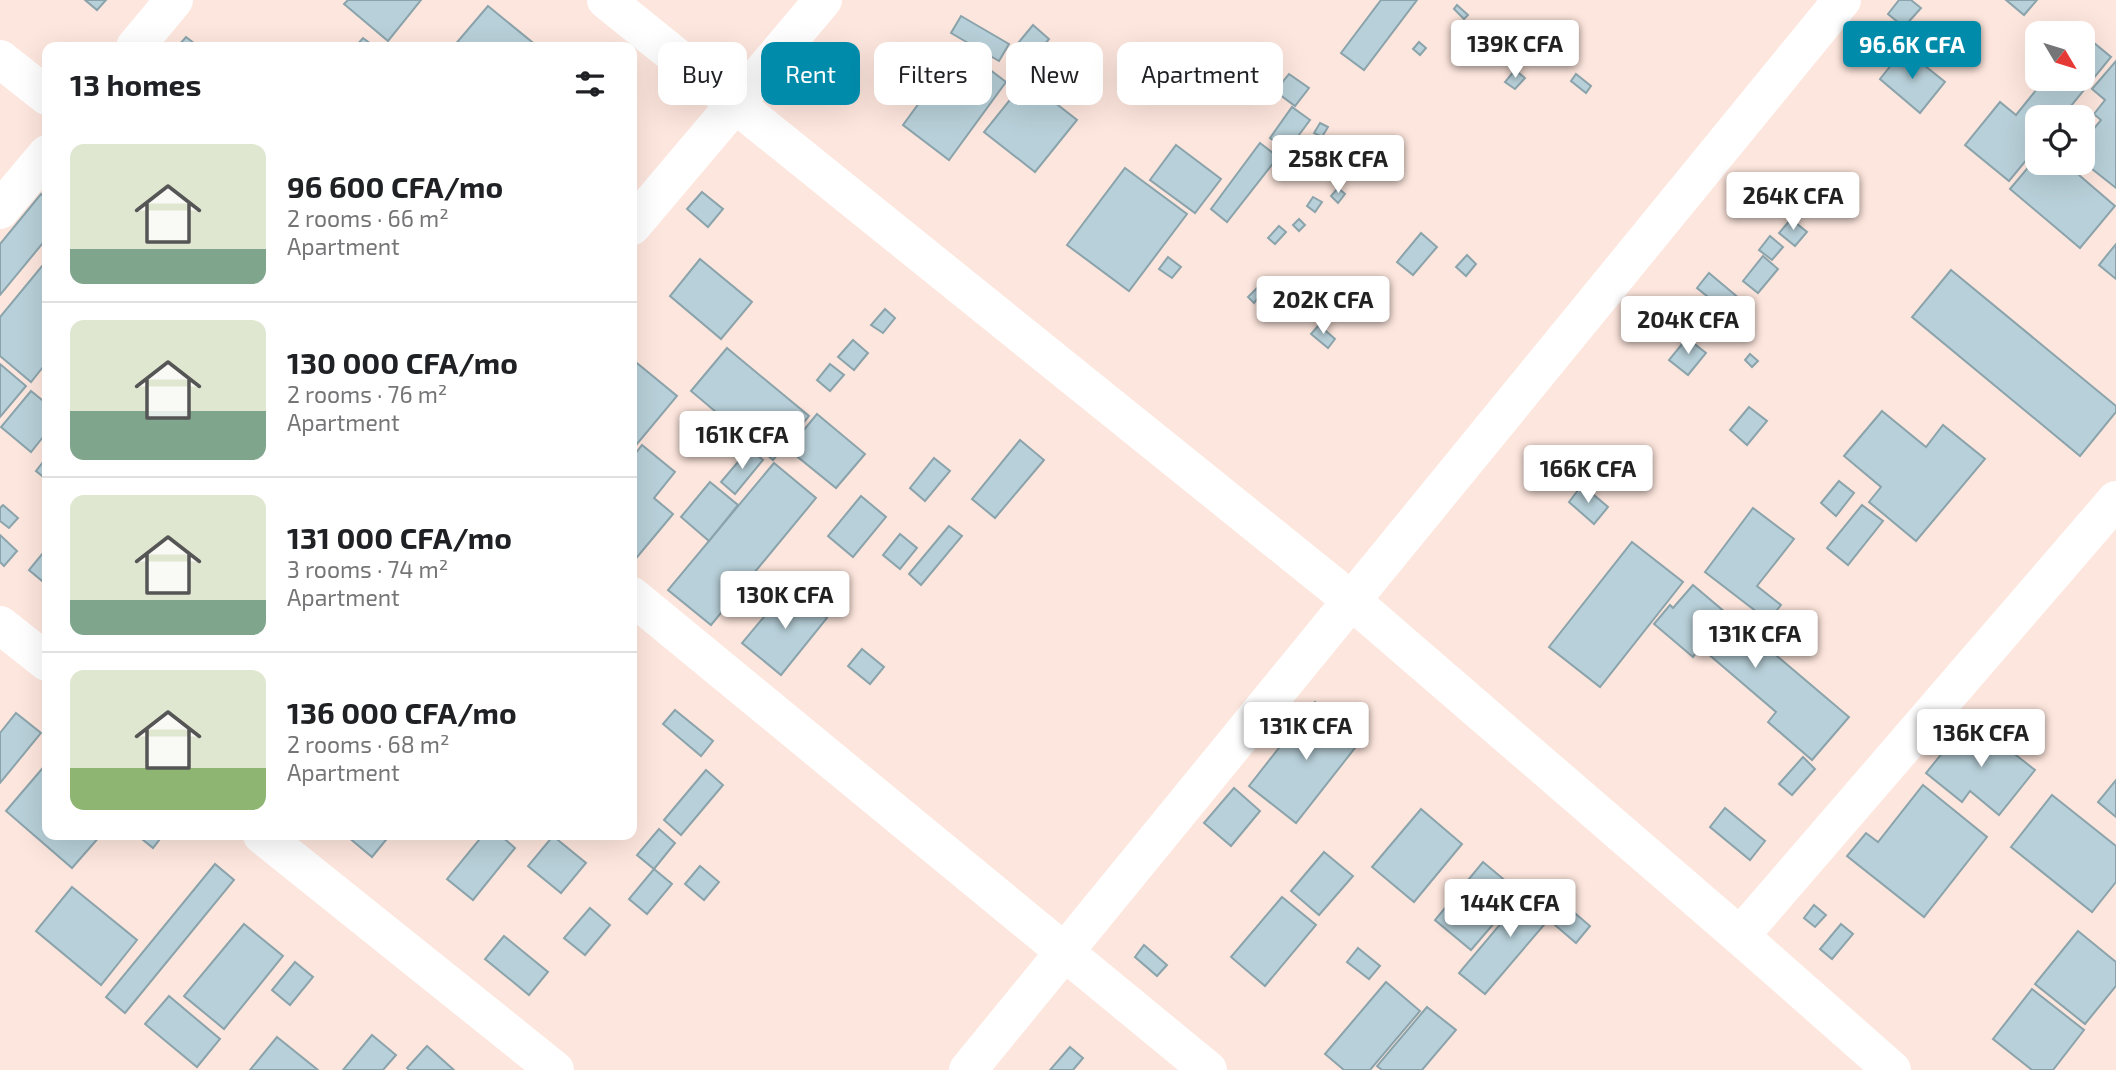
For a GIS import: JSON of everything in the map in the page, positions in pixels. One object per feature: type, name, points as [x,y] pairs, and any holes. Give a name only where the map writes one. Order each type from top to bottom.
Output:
[{"type":"street","points":[[139,42],[174,0]]},
{"type":"street","points":[[606,0],[658,43]]},
{"type":"street","points":[[747,90],[823,0]]},
{"type":"street","points":[[968,1070],[1842,0]]},
{"type":"street","points":[[0,59],[42,92]]},
{"type":"street","points":[[637,220],[734,105],[1352,601],[1892,1070]]},
{"type":"street","points":[[0,210],[42,160]]},
{"type":"street","points":[[1740,936],[2116,500]]},
{"type":"street","points":[[637,600],[1209,1070]]},
{"type":"street","points":[[0,625],[42,658]]},
{"type":"street","points":[[268,840],[555,1070]]},
{"type":"building","points":[[85,0],[106,0],[97,10]]},
{"type":"building","points":[[348,0],[421,0],[388,41],[344,4]]},
{"type":"building","points":[[1381,0],[1417,0],[1364,70],[1341,53]]},
{"type":"building","points":[[1899,0],[1911,0],[1921,8],[1904,27],[1888,14]]},
{"type":"building","points":[[2006,0],[2037,0],[2024,15]]},
{"type":"building","points":[[1457,5],[1468,15],[1464,19],[1454,9]]},
{"type":"building","points":[[488,6],[532,42],[457,42]]},
{"type":"building","points":[[961,16],[1006,42],[1006,49],[999,61],[992,57],[992,42],[966,42],[951,33]]},
{"type":"building","points":[[1033,25],[1049,39],[1047,42],[1019,42]]},
{"type":"building","points":[[1419,42],[1426,48],[1420,55],[1413,49]]},
{"type":"building","points":[[2095,44],[2111,57],[2095,77]]},
{"type":"building","points":[[1904,49],[1945,82],[1920,113],[1880,79]]},
{"type":"building","points":[[2116,61],[2116,188],[2095,171],[2095,127],[2101,120],[2095,113],[2105,100],[2094,91],[2095,86]]},
{"type":"building","points":[[1515,70],[1525,78],[1515,89],[1505,82]]},
{"type":"building","points":[[992,71],[1006,82],[992,101]]},
{"type":"building","points":[[1289,74],[1309,88],[1295,106],[1283,97],[1283,81]]},
{"type":"building","points":[[1576,74],[1591,86],[1586,93],[1571,81]]},
{"type":"building","points":[[2035,91],[2083,91],[2072,105],[2025,105],[2025,162],[2009,181],[1965,145],[2000,102],[2016,115]]},
{"type":"building","points":[[918,105],[989,105],[949,160],[903,125]]},
{"type":"building","points":[[1006,105],[1058,105],[1077,120],[1035,172],[984,132]]},
{"type":"building","points":[[1292,107],[1310,120],[1287,151],[1270,138]]},
{"type":"building","points":[[1320,123],[1328,127],[1322,137],[1314,133]]},
{"type":"building","points":[[1260,143],[1278,157],[1227,222],[1211,209]]},
{"type":"building","points":[[1176,145],[1221,179],[1195,213],[1150,180]]},
{"type":"building","points":[[1125,168],[1187,214],[1129,291],[1067,245]]},
{"type":"building","points":[[2025,171],[2025,175],[2079,175],[2115,206],[2080,248],[2010,189]]},
{"type":"building","points":[[1338,188],[1345,194],[1338,203],[1331,196]]},
{"type":"building","points":[[1794,190],[1811,205],[1798,221],[1780,207]]},
{"type":"building","points":[[702,192],[723,209],[708,227],[687,209]]},
{"type":"building","points":[[41,194],[42,244],[0,295],[0,244]]},
{"type":"building","points":[[1313,197],[1322,202],[1315,212],[1307,206]]},
{"type":"building","points":[[1299,219],[1305,225],[1299,231],[1293,225]]},
{"type":"building","points":[[1791,219],[1807,232],[1795,246],[1779,233]]},
{"type":"building","points":[[1279,226],[1286,232],[1275,244],[1268,238]]},
{"type":"building","points":[[1421,233],[1437,247],[1413,275],[1397,262]]},
{"type":"building","points":[[1770,236],[1783,247],[1772,260],[1759,250]]},
{"type":"building","points":[[2116,244],[2116,279],[2099,265]]},
{"type":"building","points":[[1467,255],[1476,264],[1466,276],[1456,267]]},
{"type":"building","points":[[1763,256],[1778,269],[1758,293],[1743,281]]},
{"type":"building","points":[[1168,257],[1181,267],[1172,278],[1159,269]]},
{"type":"building","points":[[700,259],[752,302],[721,339],[670,296]]},
{"type":"building","points":[[42,266],[42,368],[31,382],[0,356],[0,317]]},
{"type":"building","points":[[1951,270],[2116,406],[2116,412],[2080,456],[1912,317]]},
{"type":"building","points":[[1709,273],[1746,304],[1734,318],[1697,288]]},
{"type":"building","points":[[1259,286],[1265,290],[1254,303],[1248,297]]},
{"type":"building","points":[[1370,296],[1377,302],[1370,310],[1363,304]]},
{"type":"building","points":[[885,309],[895,318],[883,333],[871,325]]},
{"type":"building","points":[[1319,325],[1335,339],[1328,348],[1311,334]]},
{"type":"building","points":[[1687,338],[1706,353],[1688,375],[1669,360]]},
{"type":"building","points":[[853,340],[868,353],[854,370],[838,357]]},
{"type":"building","points":[[727,348],[809,416],[773,460],[691,391]]},
{"type":"building","points":[[1750,354],[1758,361],[1752,367],[1745,360]]},
{"type":"building","points":[[637,363],[677,396],[637,444]]},
{"type":"building","points":[[0,364],[26,386],[0,417]]},
{"type":"building","points":[[830,364],[844,375],[830,391],[817,380]]},
{"type":"building","points":[[31,391],[42,400],[42,438],[31,452],[1,427]]},
{"type":"building","points":[[1749,407],[1767,421],[1747,445],[1730,430]]},
{"type":"building","points":[[1882,411],[1926,447],[1943,425],[1985,459],[1916,541],[1869,502],[1881,487],[1844,456]]},
{"type":"building","points":[[817,414],[865,454],[836,488],[788,449]]},
{"type":"building","points":[[1020,440],[1044,460],[995,518],[972,499]]},
{"type":"building","points":[[642,445],[675,472],[654,498],[673,514],[637,557],[637,452]]},
{"type":"building","points":[[749,449],[763,460],[735,494],[721,482]]},
{"type":"building","points":[[934,458],[950,471],[925,501],[910,488]]},
{"type":"building","points":[[42,463],[42,476],[36,471]]},
{"type":"building","points":[[774,463],[816,498],[711,625],[668,590]]},
{"type":"building","points":[[1839,481],[1854,493],[1836,516],[1821,503]]},
{"type":"building","points":[[710,482],[738,505],[709,541],[681,517]]},
{"type":"building","points":[[1582,485],[1608,507],[1594,524],[1569,502]]},
{"type":"building","points":[[861,496],[886,517],[853,557],[828,536]]},
{"type":"building","points":[[3,505],[18,518],[9,528],[0,521],[0,508]]},
{"type":"building","points":[[1862,505],[1883,521],[1848,565],[1827,548]]},
{"type":"building","points":[[1753,508],[1794,539],[1757,586],[1781,605],[1777,610],[1797,624],[1788,636],[1705,572]]},
{"type":"building","points":[[949,526],[962,536],[921,585],[909,574]]},
{"type":"building","points":[[900,534],[917,548],[900,569],[883,555]]},
{"type":"building","points":[[0,535],[17,551],[4,566],[0,562]]},
{"type":"building","points":[[1632,542],[1683,582],[1600,687],[1549,647]]},
{"type":"building","points":[[42,554],[42,581],[29,570]]},
{"type":"building","points":[[1693,585],[1849,717],[1812,760],[1768,722],[1776,712],[1700,647],[1693,657],[1654,624],[1670,605],[1673,608]]},
{"type":"building","points":[[789,587],[827,618],[781,675],[742,643]]},
{"type":"building","points":[[862,649],[884,667],[870,684],[848,666]]},
{"type":"building","points":[[1315,702],[1362,739],[1296,823],[1249,786]]},
{"type":"building","points":[[675,710],[713,741],[701,756],[663,724]]},
{"type":"building","points":[[16,713],[41,733],[0,783],[0,733]]},
{"type":"building","points":[[1970,719],[2035,770],[1999,815],[1970,791],[1962,802],[1926,773]]},
{"type":"building","points":[[1803,757],[1815,769],[1792,795],[1779,784]]},
{"type":"building","points":[[42,769],[42,840],[97,840],[72,868],[6,811]]},
{"type":"building","points":[[706,770],[723,785],[681,835],[664,820]]},
{"type":"building","points":[[2116,780],[2116,817],[2098,802]]},
{"type":"building","points":[[1923,785],[1987,837],[1924,917],[1847,856],[1866,833],[1878,842]]},
{"type":"building","points":[[1234,788],[1260,811],[1231,846],[1204,823]]},
{"type":"building","points":[[2052,795],[2116,846],[2116,882],[2092,912],[2011,847]]},
{"type":"building","points":[[1725,808],[1765,841],[1750,860],[1710,827]]},
{"type":"building","points":[[1421,809],[1462,844],[1414,902],[1372,867]]},
{"type":"building","points":[[659,829],[675,843],[654,869],[637,855]]},
{"type":"building","points":[[143,840],[159,840],[153,848]]},
{"type":"building","points":[[352,840],[386,840],[372,857]]},
{"type":"building","points":[[479,840],[506,840],[515,848],[473,900],[447,879]]},
{"type":"building","points":[[550,840],[558,840],[586,863],[561,893],[528,866]]},
{"type":"building","points":[[1324,852],[1353,876],[1319,915],[1291,891]]},
{"type":"building","points":[[1483,862],[1520,893],[1471,950],[1435,920]]},
{"type":"building","points":[[215,864],[234,880],[125,1013],[106,997]]},
{"type":"building","points":[[700,866],[719,882],[704,900],[685,884]]},
{"type":"building","points":[[654,869],[672,884],[647,914],[629,899]]},
{"type":"building","points":[[1535,883],[1561,905],[1485,994],[1459,973]]},
{"type":"building","points":[[72,887],[137,940],[101,985],[36,931]]},
{"type":"building","points":[[1282,897],[1316,925],[1265,986],[1231,957]]},
{"type":"building","points":[[1563,903],[1590,926],[1576,943],[1549,920]]},
{"type":"building","points":[[1814,905],[1826,915],[1815,927],[1804,918]]},
{"type":"building","points":[[590,908],[610,925],[585,955],[564,938]]},
{"type":"building","points":[[244,924],[283,956],[224,1029],[184,996]]},
{"type":"building","points":[[1841,924],[1853,934],[1832,959],[1820,949]]},
{"type":"building","points":[[2078,931],[2116,962],[2116,986],[2085,1024],[2035,984]]},
{"type":"building","points":[[504,936],[548,972],[529,995],[485,959]]},
{"type":"building","points":[[1144,945],[1167,965],[1157,976],[1135,957]]},
{"type":"building","points":[[1358,948],[1380,966],[1369,979],[1347,962]]},
{"type":"building","points":[[295,962],[313,977],[290,1005],[272,990]]},
{"type":"building","points":[[1386,982],[1420,1011],[1370,1070],[1344,1070],[1325,1054]]},
{"type":"building","points":[[2032,989],[2084,1030],[2053,1070],[2032,1070],[1993,1039]]},
{"type":"building","points":[[169,996],[220,1039],[197,1067],[145,1024]]},
{"type":"building","points":[[1427,1007],[1456,1030],[1422,1070],[1382,1070],[1377,1066]]},
{"type":"building","points":[[372,1035],[396,1055],[383,1070],[343,1070]]},
{"type":"building","points":[[277,1037],[318,1070],[250,1070]]},
{"type":"building","points":[[427,1046],[454,1070],[409,1070],[407,1068]]},
{"type":"building","points":[[1070,1047],[1083,1058],[1073,1070],[1050,1070]]}]
